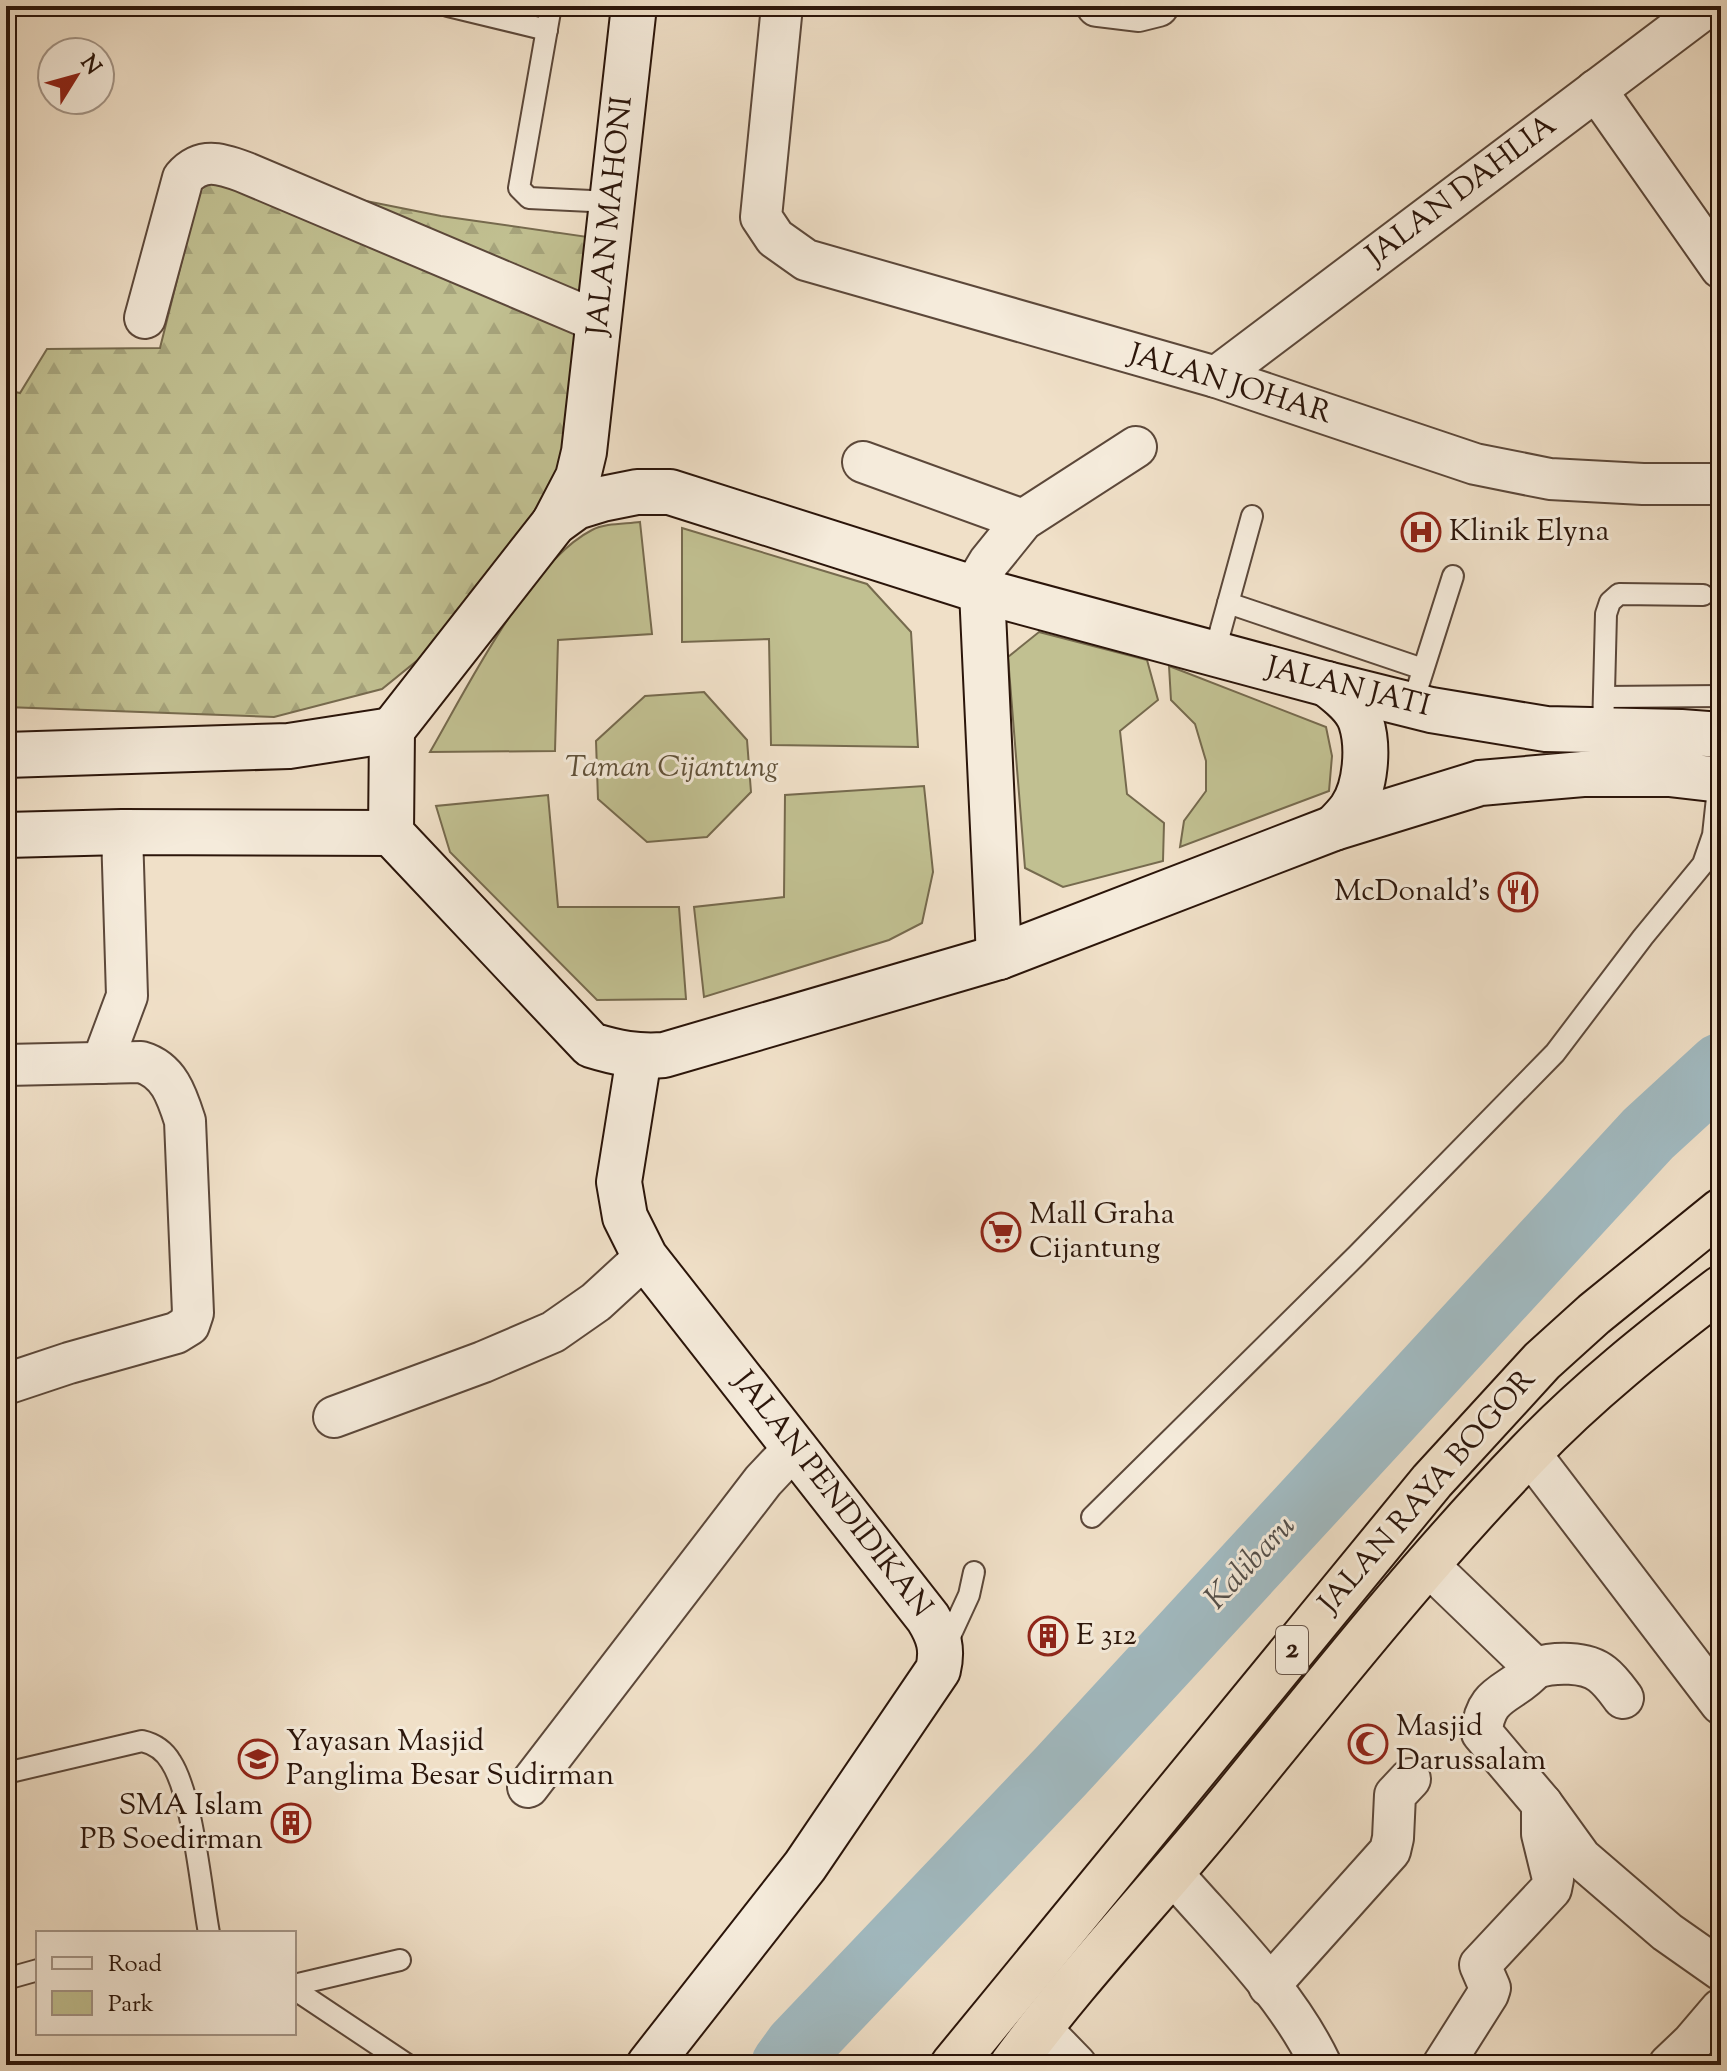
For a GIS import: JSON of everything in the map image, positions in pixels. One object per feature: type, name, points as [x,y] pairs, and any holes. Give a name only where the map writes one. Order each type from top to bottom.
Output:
[{"type":"highway","name":"JALAN RAYA BOGOR","points":[[953,2065],[1432,1481],[1542,1361],[1594,1314],[1721,1211]]},
{"type":"highway","name":"JALAN RAYA BOGOR","points":[[1012,2065],[1039,2027],[1172,1873],[1427,1564],[1529,1452],[1590,1394],[1721,1288]]},
{"type":"main road","name":"JALAN MAHONI","points":[[554,523],[578,477],[587,426],[634,6]]},
{"type":"main road","points":[[587,426],[609,462],[637,492]]},
{"type":"main road","name":"JALAN JATI","points":[[554,523],[576,507],[637,492],[670,492],[978,589],[1327,684],[1418,687],[1534,727],[1603,714],[1681,732],[1721,735]]},
{"type":"main road","points":[[554,523],[392,730],[391,833],[591,1045],[617,1053],[639,1057],[664,1055],[999,957],[1334,828],[1480,783],[1583,774],[1669,774],[1720,780]]},
{"type":"main road","points":[[978,589],[999,957]]},
{"type":"main road","points":[[1327,684],[1345,698],[1361,720],[1364,744],[1364,774],[1360,792],[1352,808],[1334,828]]},
{"type":"main road","points":[[6,755],[289,746],[392,730]]},
{"type":"main road","points":[[6,835],[391,833]]},
{"type":"main road","name":"JALAN PENDIDIKAN","points":[[639,1057],[619,1182],[625,1217],[645,1257],[928,1618],[939,1636],[942,1654],[938,1670],[805,1866],[649,2065]]},
{"type":"street","name":"JALAN JOHAR","points":[[782,6],[761,217],[775,238],[806,260],[1216,377],[1475,464],[1550,479],[1721,484]]},
{"type":"street","points":[[1097,6],[1138,11],[1158,6]]},
{"type":"street","name":"JALAN DAHLIA","points":[[1216,377],[1708,6]]},
{"type":"street","points":[[1596,90],[1721,268]]},
{"type":"street","points":[[145,318],[183,178],[201,164],[215,162],[599,322]]},
{"type":"street","points":[[978,589],[989,562],[1023,520],[1136,447]]},
{"type":"street","points":[[863,462],[1023,520]]},
{"type":"street","points":[[102,1063],[127,996],[122,832]]},
{"type":"street","points":[[6,1065],[141,1062],[155,1066],[176,1093],[185,1121],[193,1313],[189,1325],[176,1333],[6,1384]]},
{"type":"street","points":[[334,1417],[483,1362],[553,1332],[596,1302],[645,1257]]},
{"type":"street","points":[[528,1787],[763,1481],[795,1447]]},
{"type":"street","points":[[1529,1452],[1721,1704]]},
{"type":"street","points":[[1427,1564],[1535,1668]]},
{"type":"street","points":[[1623,1698],[1600,1672],[1591,1668],[1564,1664],[1535,1668],[1488,1705],[1483,1715],[1482,1733],[1542,1804],[1581,1858],[1667,1932],[1721,1970]]},
{"type":"street","points":[[1269,1986],[1390,1851],[1395,1795],[1410,1779]]},
{"type":"street","points":[[1443,2065],[1488,1994],[1490,1988],[1480,1965],[1551,1889],[1553,1879],[1542,1834],[1542,1804]]},
{"type":"street","points":[[1172,1873],[1269,1986],[1296,2022],[1321,2065]]},
{"type":"street","points":[[1669,2065],[1721,2009]]},
{"type":"street","points":[[1039,2027],[1076,2065]]},
{"type":"lane","points":[[448,6],[547,30]]},
{"type":"lane","points":[[551,6],[519,188],[529,198],[612,202]]},
{"type":"lane","points":[[1214,654],[1252,516]]},
{"type":"lane","points":[[1228,603],[1418,687],[1453,576]]},
{"type":"lane","points":[[1703,595],[1619,594],[1610,602],[1606,614],[1603,714],[1721,696]]},
{"type":"lane","points":[[1092,1517],[1357,1255],[1555,1053],[1703,864],[1713,835],[1720,780]]},
{"type":"lane","points":[[942,1654],[969,1595],[974,1572]]},
{"type":"lane","points":[[6,1773],[142,1741],[158,1747],[171,1762],[186,1804],[209,1931]]},
{"type":"lane","points":[[296,1986],[400,1960]]},
{"type":"lane","points":[[6,1979],[36,1971]]},
{"type":"lane","points":[[296,1988],[408,2065]]},
{"type":"green space","points":[[203,176],[276,183],[441,216],[588,237],[587,393],[556,493],[456,629],[382,689],[274,717],[6,707],[6,390],[20,393],[47,349],[160,348]]},
{"type":"green space","points":[[640,522],[652,634],[558,640],[555,751],[430,752],[480,663],[545,569],[568,546],[592,530]]},
{"type":"green space","points":[[682,528],[867,584],[911,632],[918,747],[771,745],[769,639],[682,642]]},
{"type":"green space","points":[[1039,632],[1147,660],[1158,700],[1120,731],[1127,794],[1164,823],[1163,861],[1063,887],[1025,868],[1008,657]]},
{"type":"green space","points":[[1169,666],[1326,727],[1332,756],[1329,791],[1180,847],[1184,821],[1206,791],[1206,761],[1195,724],[1171,700]]},
{"type":"green space","name":"Taman Cijantung","points":[[704,692],[747,740],[751,792],[707,837],[647,842],[598,799],[596,741],[645,696]]},
{"type":"green space","points":[[924,786],[933,872],[922,923],[889,940],[704,997],[694,907],[784,897],[785,795]]},
{"type":"green space","points":[[548,795],[558,907],[679,907],[686,999],[597,1000],[450,852],[436,806]]},
{"type":"waterway","name":"Kalibaru","points":[[785,2065],[798,2047],[1061,1771],[1648,1134],[1721,1067]]},
{"type":"place","name":"Klinik Elyna","points":[[1421,532]]},
{"type":"place","name":"McDonald's","points":[[1518,892]]},
{"type":"place","name":"Mall Graha Cijantung","points":[[1001,1232]]},
{"type":"place","name":"E 312","points":[[1048,1636]]},
{"type":"place","name":"Masjid Darussalam","points":[[1368,1744]]},
{"type":"place","name":"Yayasan Masjid Panglima Besar Sudirman","points":[[258,1759]]},
{"type":"place","name":"SMA Islam PB Soedirman","points":[[291,1823]]}]
